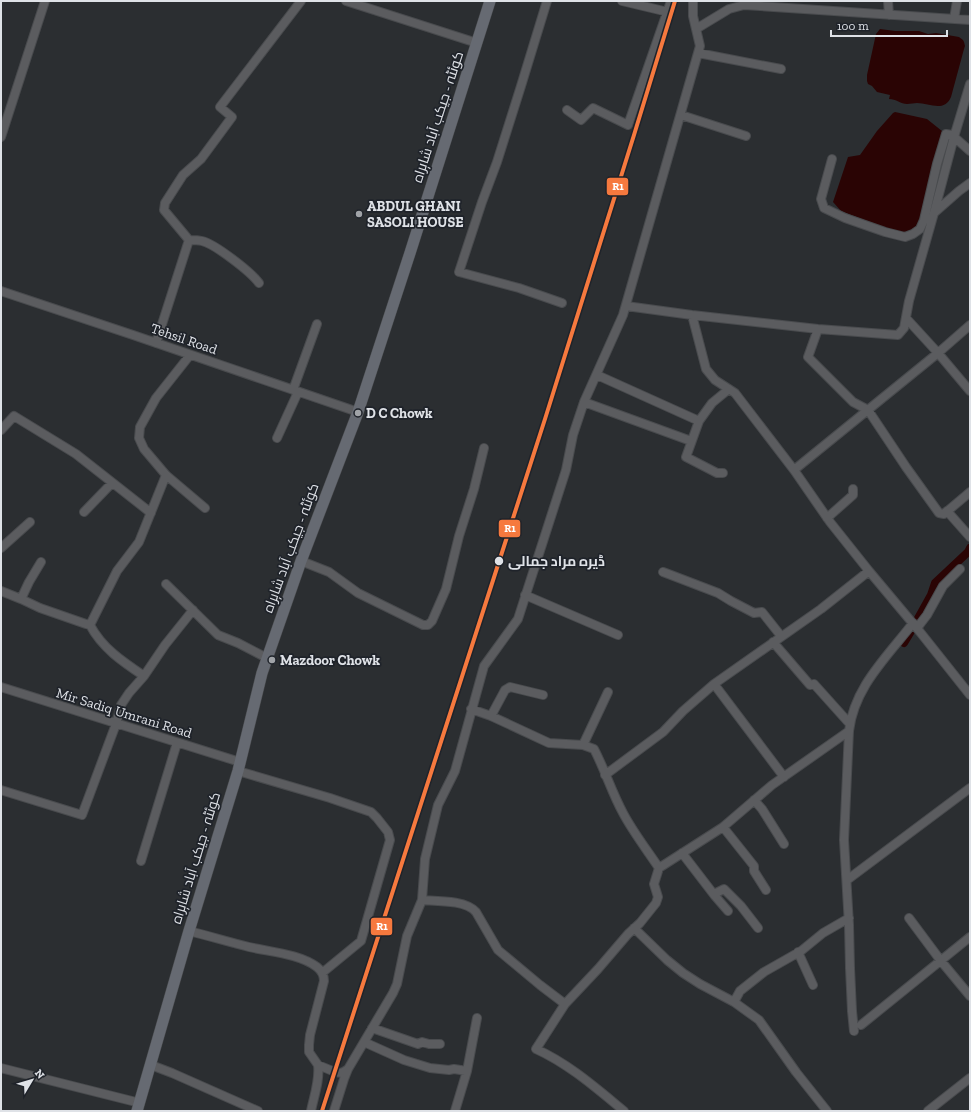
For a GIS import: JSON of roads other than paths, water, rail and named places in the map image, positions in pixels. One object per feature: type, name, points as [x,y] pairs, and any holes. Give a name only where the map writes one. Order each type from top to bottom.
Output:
[{"type":"highway","name":"کوئٹہ - جیکب آباد شاہراہ","points":[[139,1107],[189,930],[239,767],[262,673],[301,561],[358,412],[478,43],[490,1]]},
{"type":"street","points":[[1,137],[45,1]]},
{"type":"street","points":[[259,283],[232,259],[218,250],[203,241],[189,240],[164,210],[165,203],[182,175],[201,159],[232,117],[220,107],[302,1]]},
{"type":"street","points":[[346,1],[478,43]]},
{"type":"street","points":[[547,1],[497,162],[458,272],[520,288],[562,303]]},
{"type":"street","points":[[622,1],[668,12]]},
{"type":"street","points":[[567,110],[581,120],[593,108],[628,125],[671,1]]},
{"type":"street","points":[[334,1111],[348,1070],[397,984],[407,936],[422,900],[425,859],[438,805],[455,771],[484,666],[518,619],[566,470],[573,435],[584,402],[626,306],[700,46],[692,16],[693,1]]},
{"type":"street","points":[[888,1],[889,15]]},
{"type":"street","points":[[954,18],[957,1]]},
{"type":"street","points":[[696,29],[729,9],[744,5],[970,20]]},
{"type":"street","points":[[698,53],[781,69]]},
{"type":"street","points":[[626,306],[818,329],[898,335],[904,328],[909,301],[970,84]]},
{"type":"street","points":[[681,115],[746,136]]},
{"type":"street","points":[[832,159],[821,199],[824,208],[845,218],[885,232],[904,236],[913,234],[920,229],[924,220],[946,134],[952,135],[970,151]]},
{"type":"street","points":[[934,213],[970,183]]},
{"type":"street","points":[[156,343],[189,240]]},
{"type":"street","name":"Tehsil Road","points":[[1,291],[358,412]]},
{"type":"street","points":[[692,315],[706,370],[715,380],[735,393],[794,470],[827,518],[970,695]]},
{"type":"street","points":[[906,318],[938,352],[970,391]]},
{"type":"street","points":[[277,438],[296,391],[317,324]]},
{"type":"street","points":[[794,470],[970,325]]},
{"type":"street","points":[[818,329],[808,357],[853,402],[868,410],[938,513],[944,514],[970,492]]},
{"type":"street","points":[[190,355],[156,398],[140,427],[139,438],[144,449],[166,475],[205,508]]},
{"type":"street","points":[[597,375],[699,421]]},
{"type":"street","points":[[723,473],[718,473],[686,456],[699,421],[712,403],[729,389]]},
{"type":"street","points":[[584,402],[691,441]]},
{"type":"street","points":[[1,430],[14,416],[76,454],[151,513]]},
{"type":"street","points":[[301,561],[329,572],[358,593],[400,615],[422,625],[428,625],[432,621],[446,588],[484,448]]},
{"type":"street","points":[[90,625],[117,571],[139,542],[166,475]]},
{"type":"street","points":[[84,512],[112,482]]},
{"type":"street","points":[[827,518],[853,495],[853,489]]},
{"type":"street","points":[[947,511],[970,538]]},
{"type":"street","points":[[1,548],[30,522]]},
{"type":"street","points":[[21,599],[41,562]]},
{"type":"street","points":[[854,1031],[844,840],[849,727],[854,708],[868,680],[915,626],[927,615],[943,586],[960,569]]},
{"type":"street","points":[[605,775],[663,732],[683,711],[714,684],[821,609],[869,571]]},
{"type":"street","points":[[663,572],[718,592],[731,601],[754,613],[762,612],[781,636]]},
{"type":"street","points":[[166,584],[218,634],[267,658]]},
{"type":"street","points":[[1,591],[40,608],[90,625],[112,653],[144,676]]},
{"type":"street","points":[[525,595],[618,635]]},
{"type":"street","points":[[1,790],[82,815],[116,724],[121,705],[128,693],[144,676],[165,645],[193,610]]},
{"type":"street","points":[[774,642],[810,684],[814,684],[849,727]]},
{"type":"street","points":[[714,684],[784,777]]},
{"type":"street","name":"Mir Sadiq Umrani Road","points":[[1,687],[177,743],[239,767],[371,812],[388,832],[390,840],[361,941],[322,973]]},
{"type":"street","points":[[491,716],[505,690],[508,688],[515,688],[543,695]]},
{"type":"street","points":[[583,746],[608,692]]},
{"type":"street","points":[[472,709],[491,716],[549,743],[583,746],[594,749],[624,815],[659,868]]},
{"type":"street","points":[[624,1111],[580,1075],[536,1048],[566,1004],[656,903],[658,897],[654,884],[659,868],[723,826],[772,785],[849,727]]},
{"type":"street","points":[[140,861],[177,743]]},
{"type":"street","points":[[847,880],[970,788]]},
{"type":"street","points":[[754,800],[762,809],[784,844]]},
{"type":"street","points":[[723,826],[754,866],[754,871],[766,890]]},
{"type":"street","points":[[682,853],[728,911]]},
{"type":"street","points":[[714,894],[724,889],[758,928]]},
{"type":"street","points":[[422,900],[449,902],[467,905],[472,908],[476,912],[498,950],[540,985],[566,1004]]},
{"type":"street","points":[[734,1002],[740,991],[764,972],[798,952],[828,930],[849,918]]},
{"type":"street","points":[[909,918],[941,961],[970,996]]},
{"type":"street","points":[[634,928],[667,960],[684,973],[700,984],[734,1002],[759,1020],[796,1072],[827,1111]]},
{"type":"street","points":[[189,930],[301,959],[317,967],[322,973],[324,981],[309,1045],[309,1052],[318,1065],[319,1070],[318,1084],[310,1111]]},
{"type":"street","points":[[861,1026],[970,937]]},
{"type":"street","points":[[798,952],[813,986]]},
{"type":"street","points":[[455,1111],[467,1071],[477,1018]]},
{"type":"street","points":[[372,1028],[418,1044],[422,1042],[429,1044],[440,1044]]},
{"type":"street","points":[[364,1042],[404,1060],[430,1068],[467,1071]]},
{"type":"street","points":[[151,1065],[258,1111]]},
{"type":"street","points":[[318,1065],[335,1072],[342,1073],[348,1070]]},
{"type":"street","points":[[1,1068],[139,1107]]},
{"type":"street","points":[[928,1111],[970,1078]]},
{"type":"waterway","points":[[916,622],[931,595],[935,583],[968,552],[970,548]]},
{"type":"waterway","points":[[904,643],[913,628]]},
{"type":"place","name":"ABDUL GHANI SASOLI HOUSE","points":[[359,214]]},
{"type":"place","name":"D C Chowk","points":[[358,413]]},
{"type":"place","name":"ڈیرہ مراد جمالی","points":[[499,561]]},
{"type":"place","name":"Mazdoor Chowk","points":[[272,660]]}]
